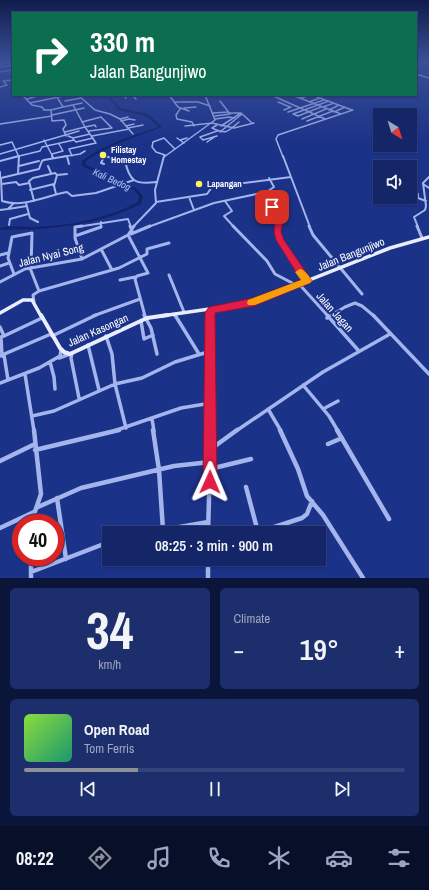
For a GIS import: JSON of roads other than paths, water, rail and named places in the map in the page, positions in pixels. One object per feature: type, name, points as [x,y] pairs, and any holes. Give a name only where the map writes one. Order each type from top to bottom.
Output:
[{"type":"main road","name":"Jalan Bangunjiwo","points":[[210,311],[251,303],[390,248],[429,237]]},
{"type":"main road","points":[[0,313],[23,300],[30,299],[35,303]]},
{"type":"main road","name":"Jalan Kasongan","points":[[35,303],[51,335],[61,350],[65,353],[71,353],[147,318],[184,312],[210,311]]},
{"type":"street","points":[[23,96],[30,103],[42,107],[44,110],[51,110],[82,103]]},
{"type":"street","points":[[27,99],[38,96]]},
{"type":"street","points":[[30,103],[60,96]]},
{"type":"street","points":[[170,96],[180,109],[189,111]]},
{"type":"street","points":[[205,96],[215,117]]},
{"type":"street","points":[[273,96],[325,119]]},
{"type":"street","points":[[293,96],[297,98],[308,96]]},
{"type":"street","points":[[302,101],[316,96],[352,110],[280,135],[276,138],[313,235],[362,294]]},
{"type":"street","points":[[56,97],[63,107]]},
{"type":"street","points":[[65,101],[80,98],[95,110],[120,120],[133,134]]},
{"type":"street","points":[[301,98],[341,114]]},
{"type":"street","points":[[309,102],[320,98]]},
{"type":"street","points":[[288,112],[324,100]]},
{"type":"street","points":[[220,101],[229,112]]},
{"type":"street","points":[[282,101],[278,102],[290,108]]},
{"type":"street","points":[[329,101],[293,114],[298,116],[334,103]]},
{"type":"street","points":[[176,102],[198,102],[210,106]]},
{"type":"street","points":[[177,105],[184,104]]},
{"type":"street","points":[[52,154],[96,143],[85,128],[73,105]]},
{"type":"street","points":[[312,124],[302,119],[339,105]]},
{"type":"street","points":[[284,110],[294,106]]},
{"type":"street","points":[[194,126],[192,122],[177,119],[176,115],[180,109],[196,107]]},
{"type":"street","points":[[307,121],[345,107]]},
{"type":"street","points":[[0,124],[75,110],[84,109],[87,112]]},
{"type":"street","points":[[51,110],[52,121],[64,120],[66,124],[63,129],[66,136]]},
{"type":"street","points":[[186,126],[212,123],[231,128],[252,122],[242,115],[229,112],[213,113]]},
{"type":"street","points":[[215,117],[230,115],[229,112]]},
{"type":"street","points":[[82,122],[99,117],[104,113]]},
{"type":"street","points":[[217,136],[202,140],[200,137],[217,131],[221,126],[242,115]]},
{"type":"street","points":[[216,124],[212,128],[221,133],[227,132],[242,115]]},
{"type":"street","points":[[99,117],[102,117],[112,128],[110,128],[113,133]]},
{"type":"street","points":[[120,120],[128,117]]},
{"type":"street","points":[[215,117],[229,117],[244,123]]},
{"type":"street","points":[[157,203],[155,190],[156,182],[165,155],[212,123],[215,117]]},
{"type":"street","points":[[206,142],[221,133],[233,119]]},
{"type":"street","points":[[238,127],[248,119]]},
{"type":"street","points":[[120,120],[134,120]]},
{"type":"street","points":[[128,129],[134,124]]},
{"type":"street","points":[[65,132],[94,125],[96,127]]},
{"type":"street","points":[[66,136],[76,142],[136,127],[142,126],[144,129]]},
{"type":"street","points":[[136,127],[140,131]]},
{"type":"street","points":[[0,161],[40,151],[42,150],[41,147],[59,144],[89,133],[110,128]]},
{"type":"street","points":[[0,154],[79,131]]},
{"type":"street","points":[[165,155],[154,150],[152,147],[153,142],[160,138],[166,138],[175,149]]},
{"type":"street","points":[[177,138],[184,142]]},
{"type":"street","points":[[180,140],[187,138]]},
{"type":"street","points":[[44,140],[55,158],[56,164]]},
{"type":"street","points":[[0,145],[12,142],[17,149],[20,169],[18,174]]},
{"type":"street","points":[[59,144],[63,151]]},
{"type":"street","points":[[69,149],[72,156]]},
{"type":"street","points":[[43,160],[72,156],[81,154],[85,151]]},
{"type":"street","points":[[39,169],[45,155]]},
{"type":"street","points":[[100,155],[125,160],[142,158]]},
{"type":"street","points":[[67,156],[68,164]]},
{"type":"street","points":[[104,157],[101,163],[104,164]]},
{"type":"street","points":[[125,160],[129,175],[134,180],[140,184],[156,182]]},
{"type":"street","points":[[19,166],[39,161]]},
{"type":"street","points":[[48,166],[51,173]]},
{"type":"street","points":[[1,178],[39,169]]},
{"type":"street","points":[[39,169],[44,175]]},
{"type":"street","points":[[0,172],[2,184],[1,202],[13,204],[26,203],[68,192],[72,196],[76,196],[117,186],[134,180]]},
{"type":"street","points":[[34,201],[30,190],[30,179],[55,172],[57,175],[67,174]]},
{"type":"street","points":[[56,194],[54,184],[57,175]]},
{"type":"street","points":[[130,233],[136,222],[146,211],[157,203],[207,194],[212,187],[269,178],[291,177]]},
{"type":"street","points":[[422,238],[414,217],[425,210],[426,201],[423,181],[429,177]]},
{"type":"street","points":[[269,178],[274,187],[266,192],[265,194],[268,200],[264,202],[272,207],[279,221],[278,232],[280,240],[307,281]]},
{"type":"street","points":[[2,184],[16,182],[19,185],[29,183]]},
{"type":"street","points":[[30,190],[54,184]]},
{"type":"street","points":[[423,184],[429,188]]},
{"type":"street","name":"Jalan Nyai Song","points":[[0,282],[14,274],[31,268],[82,258],[130,233],[157,222],[202,207],[266,192]]},
{"type":"street","points":[[418,194],[418,198],[426,201]]},
{"type":"street","points":[[189,197],[194,210]]},
{"type":"street","points":[[225,201],[232,211],[224,216],[267,261],[275,274],[297,285]]},
{"type":"street","points":[[26,203],[28,214],[31,219],[38,222]]},
{"type":"street","points":[[8,209],[13,204]]},
{"type":"street","points":[[0,210],[27,206]]},
{"type":"street","points":[[9,225],[10,219],[28,214]]},
{"type":"street","points":[[82,258],[75,236],[75,227],[128,219],[130,233],[148,273],[120,280]]},
{"type":"street","points":[[75,236],[101,227],[101,222]]},
{"type":"street","points":[[14,274],[9,263],[8,254],[11,238],[32,233],[31,268],[40,291]]},
{"type":"street","points":[[23,300],[40,291],[112,270],[141,258],[148,253],[147,249],[170,243]]},
{"type":"street","points":[[101,249],[112,270]]},
{"type":"street","points":[[0,255],[8,254]]},
{"type":"street","points":[[0,266],[9,263]]},
{"type":"street","points":[[169,276],[184,312]]},
{"type":"street","points":[[136,277],[140,300],[145,317],[147,318],[153,335],[157,354]]},
{"type":"street","name":"Jalan Jagan","points":[[297,285],[358,350]]},
{"type":"street","points":[[34,294],[33,296],[35,303]]},
{"type":"street","points":[[2,356],[86,319],[140,300]]},
{"type":"street","points":[[115,302],[118,307]]},
{"type":"street","points":[[327,318],[355,303],[373,315],[429,374]]},
{"type":"street","points":[[208,526],[211,440],[210,311]]},
{"type":"street","points":[[174,314],[199,354]]},
{"type":"street","points":[[8,380],[2,356],[1,337],[42,318]]},
{"type":"street","points":[[141,321],[144,339],[153,335]]},
{"type":"street","points":[[0,327],[4,336]]},
{"type":"street","points":[[210,450],[216,444],[303,385],[358,350],[390,334]]},
{"type":"street","points":[[106,336],[112,354],[115,384],[126,428]]},
{"type":"street","points":[[88,345],[99,390]]},
{"type":"street","points":[[0,383],[25,374],[50,362],[61,355],[61,350]]},
{"type":"street","points":[[32,416],[57,410],[79,398],[99,390],[115,384],[142,378],[175,362],[211,351]]},
{"type":"street","points":[[55,359],[71,353],[79,398]]},
{"type":"street","points":[[50,362],[54,376],[55,389]]},
{"type":"street","points":[[0,528],[34,512],[38,507],[41,494],[32,416],[25,374]]},
{"type":"street","points":[[303,385],[323,409],[342,438],[389,519]]},
{"type":"street","points":[[323,409],[338,401]]},
{"type":"street","points":[[35,450],[126,428],[181,408],[211,403]]},
{"type":"street","points":[[268,409],[280,429],[300,473],[308,496],[323,515],[363,578]]},
{"type":"street","points":[[152,419],[159,470],[164,526]]},
{"type":"street","points":[[328,444],[342,438]]},
{"type":"street","points":[[211,440],[212,443],[216,444]]},
{"type":"street","points":[[0,461],[35,444]]},
{"type":"street","points":[[210,468],[251,459]]},
{"type":"street","points":[[38,507],[81,488],[174,466],[210,462]]},
{"type":"street","points":[[246,487],[255,526]]},
{"type":"street","points":[[57,498],[66,558]]},
{"type":"street","points":[[278,526],[302,518],[307,514],[312,501]]},
{"type":"street","points":[[186,526],[208,522]]},
{"type":"street","points":[[31,575],[66,558],[102,545]]},
{"type":"street","points":[[208,566],[208,578]]},
{"type":"waterway","name":"Kali Bedog","points":[[0,229],[63,226],[90,221],[129,209],[140,203],[141,196],[135,189],[84,166],[83,162],[92,155],[113,144],[161,127],[147,115],[119,109],[109,96]]},
{"type":"place","name":"Filistay Homestay","points":[[103,155]]},
{"type":"place","name":"Lapangan","points":[[199,184]]}]
